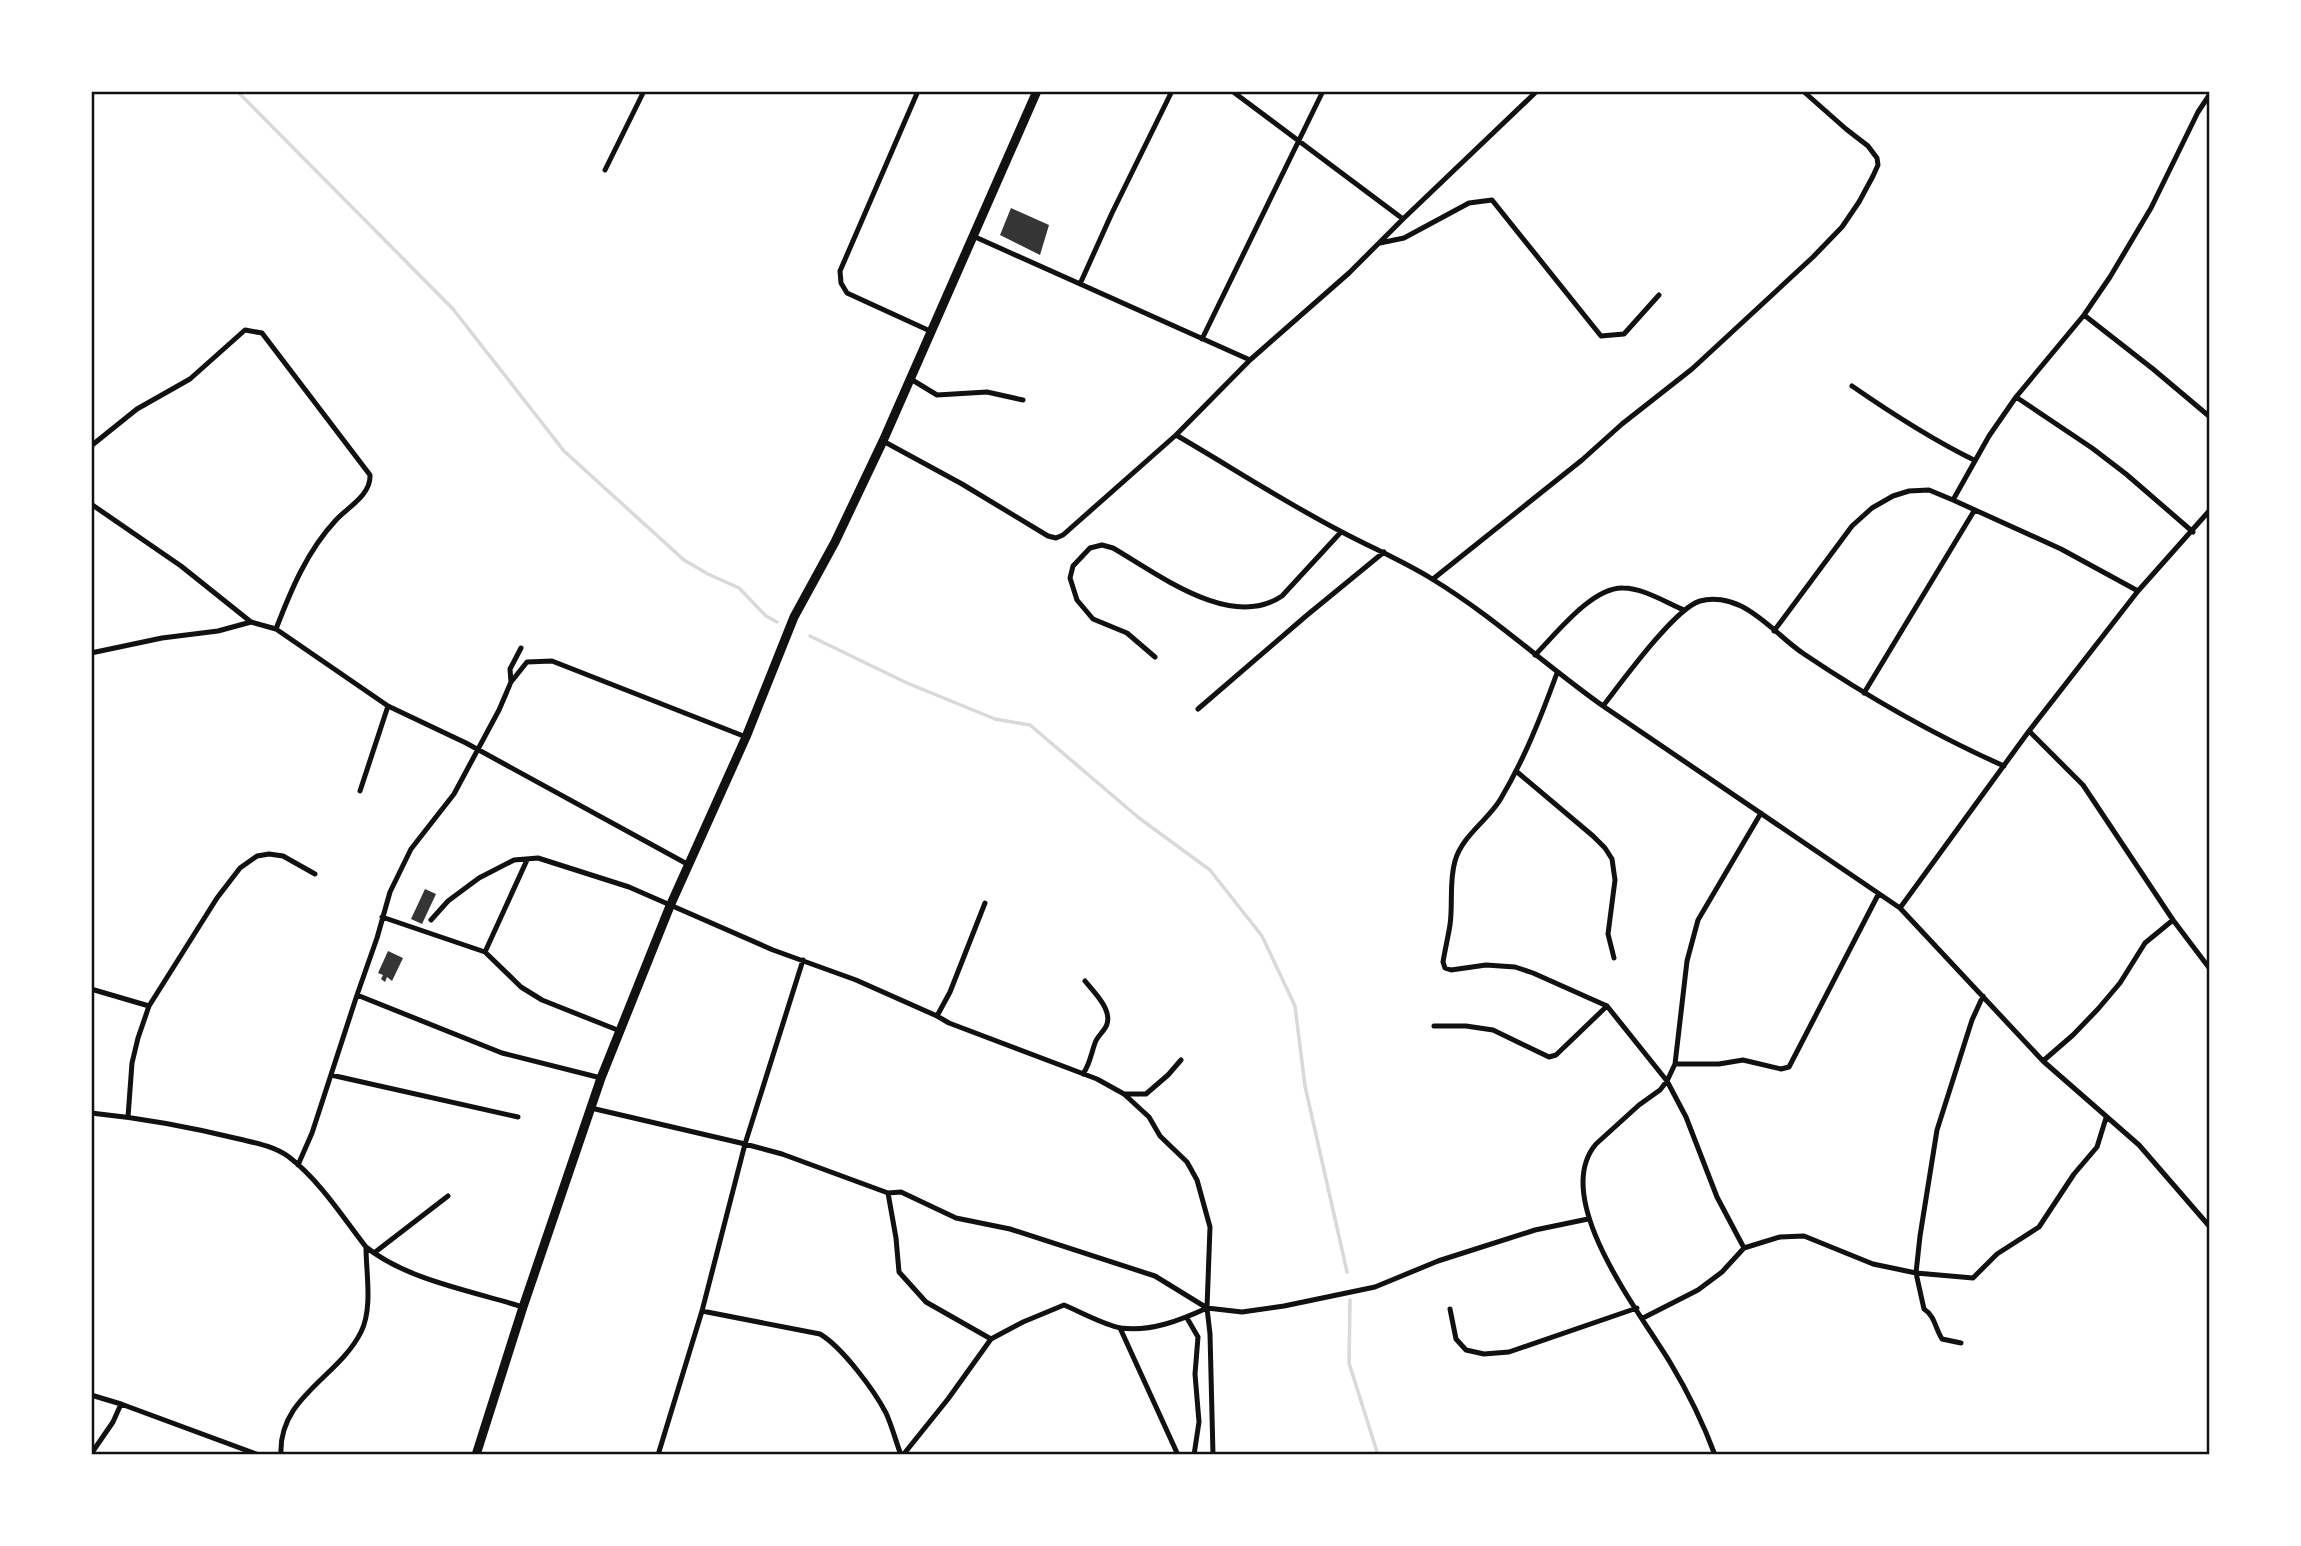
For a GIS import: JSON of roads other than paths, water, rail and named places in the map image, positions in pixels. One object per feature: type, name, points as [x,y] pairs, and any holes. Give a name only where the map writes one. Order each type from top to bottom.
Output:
[{"type":"highway","points":[[476,1455],[601,1078],[670,906],[746,737],[794,617],[811,589],[883,441],[1037,91]]},
{"type":"street","points":[[605,170],[645,91]]},
{"type":"street","points":[[918,91],[840,271],[841,284],[848,293],[930,331]]},
{"type":"street","points":[[1080,284],[1171,91]]},
{"type":"street","points":[[1232,91],[1403,219]]},
{"type":"street","points":[[1202,338],[1323,91]]},
{"type":"street","points":[[883,441],[962,484],[1048,536],[1056,538],[1063,535],[1176,435],[1250,360],[1380,243],[1537,91]]},
{"type":"street","points":[[1433,579],[1566,474],[1622,424],[1692,369],[1842,227],[1860,202],[1878,165],[1877,158],[1868,146],[1803,91]]},
{"type":"street","points":[[1953,500],[1974,460],[2016,397],[2084,315],[2110,277],[2151,208],[2198,112],[2210,94]]},
{"type":"street","points":[[1380,243],[1404,238],[1469,203],[1492,200],[1601,336],[1624,334],[1659,295]]},
{"type":"street","points":[[973,236],[1250,360]]},
{"type":"street","points":[[2084,315],[2210,417]]},
{"type":"street","points":[[91,446],[137,409],[190,379],[245,330],[262,333],[370,475],[366,491],[314,546],[276,629]]},
{"type":"street","points":[[909,378],[937,395],[987,392],[1023,400]]},
{"type":"street","points":[[1852,386],[1899,419],[1974,460]]},
{"type":"street","points":[[2016,397],[2100,454],[2193,532]]},
{"type":"street","points":[[1176,435],[1341,532],[1384,551],[1433,579],[1480,610],[1557,673],[1603,706],[1900,908],[2043,1061],[2139,1145],[2210,1227]]},
{"type":"street","points":[[1774,631],[1852,526],[1872,508],[1893,496],[1909,491],[1929,490],[1953,500],[2061,549],[2138,592]]},
{"type":"street","points":[[91,504],[181,566],[251,622],[276,629],[388,706],[478,750],[689,865]]},
{"type":"street","points":[[1864,694],[1974,510]]},
{"type":"street","points":[[1900,908],[2029,731],[2138,592],[2210,510]]},
{"type":"street","points":[[1155,657],[1127,633],[1094,619],[1077,600],[1070,578],[1073,565],[1090,548],[1102,545],[1113,548],[1198,597],[1234,607],[1272,603],[1282,596],[1341,532]]},
{"type":"street","points":[[1198,709],[1384,551]]},
{"type":"street","points":[[1535,655],[1591,599],[1608,590],[1623,588],[1638,591],[1684,610]]},
{"type":"street","points":[[1603,706],[1684,610],[1699,601],[1718,599],[1740,606],[1801,653],[1864,694],[1956,745],[2004,765]]},
{"type":"street","points":[[91,653],[162,638],[218,631],[251,622]]},
{"type":"street","points":[[511,682],[510,669],[521,648]]},
{"type":"street","points":[[298,1165],[312,1133],[390,892],[411,849],[454,794],[511,682],[527,662],[552,661],[746,737]]},
{"type":"street","points":[[1557,673],[1516,771],[1498,803],[1467,838],[1455,860],[1450,924],[1443,962],[1445,968],[1451,971],[1486,965],[1515,967],[1607,1006],[1667,1081],[1686,1116],[1717,1197],[1744,1248]]},
{"type":"street","points":[[360,791],[388,706]]},
{"type":"street","points":[[2029,731],[2083,786],[2173,920],[2210,969]]},
{"type":"street","points":[[1516,771],[1593,836],[1612,859],[1615,880],[1608,933],[1614,958]]},
{"type":"street","points":[[1715,1455],[1699,1412],[1601,1250],[1584,1205],[1583,1168],[1590,1152],[1603,1137],[1660,1090],[1667,1081],[1675,1064],[1687,961],[1698,920],[1761,813]]},
{"type":"street","points":[[128,1117],[132,1063],[149,1006],[218,898],[240,869],[257,856],[269,854],[283,856],[315,874]]},
{"type":"street","points":[[431,920],[448,901],[479,878],[514,860],[538,858],[629,887],[803,961],[856,980],[949,1023],[1097,1079],[1124,1094],[1149,1117],[1160,1136],[1187,1162],[1197,1180],[1210,1227],[1207,1308],[1213,1455]]},
{"type":"street","points":[[485,952],[527,860]]},
{"type":"street","points":[[1675,1064],[1718,1064],[1743,1060],[1781,1069],[1789,1067],[1878,895]]},
{"type":"street","points":[[937,1016],[950,992],[985,903]]},
{"type":"street","points":[[382,917],[485,952],[521,987],[542,1000],[620,1031]]},
{"type":"street","points":[[2043,1061],[2098,1009],[2120,984],[2145,943],[2173,920]]},
{"type":"street","points":[[658,1455],[702,1311],[745,1144],[803,961]]},
{"type":"street","points":[[1083,1074],[1096,1040],[1107,1024],[1103,1006],[1085,981]]},
{"type":"street","points":[[91,989],[149,1006]]},
{"type":"street","points":[[357,995],[502,1053],[601,1078]]},
{"type":"street","points":[[1961,1343],[1942,1339],[1930,1313],[1924,1309],[1916,1273],[1937,1130],[1972,1020],[1983,996]]},
{"type":"street","points":[[1433,1026],[1466,1026],[1493,1030],[1549,1057],[1556,1055],[1607,1006]]},
{"type":"street","points":[[1124,1094],[1146,1094],[1181,1060]]},
{"type":"street","points":[[331,1075],[518,1117]]},
{"type":"street","points":[[591,1108],[782,1154],[888,1193],[901,1192],[956,1218],[1010,1229],[1155,1276],[1207,1308],[1242,1312],[1375,1287],[1438,1261],[1535,1230],[1588,1219]]},
{"type":"street","points":[[91,1113],[128,1117],[270,1147],[287,1156],[324,1191],[366,1247],[374,1253],[400,1269],[523,1307]]},
{"type":"street","points":[[1643,1318],[1698,1290],[1722,1272],[1744,1248],[1780,1237],[1804,1236],[1873,1264],[1916,1273],[1973,1278],[1997,1254],[2039,1227],[2074,1174],[2097,1147],[2106,1118]]},
{"type":"street","points":[[888,1193],[897,1238],[899,1272],[926,1302],[991,1339]]},
{"type":"street","points":[[374,1253],[448,1196]]},
{"type":"street","points":[[281,1455],[283,1426],[294,1408],[346,1353],[367,1317],[366,1247]]},
{"type":"street","points":[[702,1311],[820,1334],[833,1341],[886,1413],[902,1455],[948,1399],[991,1339],[1023,1322],[1064,1305],[1119,1328],[1147,1328],[1187,1318],[1207,1308]]},
{"type":"street","points":[[1450,1309],[1456,1339],[1466,1350],[1483,1354],[1509,1352],[1637,1308]]},
{"type":"street","points":[[1187,1318],[1198,1337],[1195,1374],[1199,1422],[1194,1455]]},
{"type":"street","points":[[1119,1328],[1178,1455]]},
{"type":"street","points":[[91,1395],[259,1455]]},
{"type":"street","points":[[91,1454],[113,1422],[121,1404]]},
{"type":"waterway","points":[[237,91],[453,309],[564,451],[684,560],[739,588],[766,616],[777,622]]},
{"type":"waterway","points":[[810,636],[907,683],[995,719],[1030,725],[1139,818],[1210,870],[1262,936],[1295,1006],[1305,1086],[1347,1272]]},
{"type":"waterway","points":[[1350,1300],[1349,1363],[1378,1455]]}]
